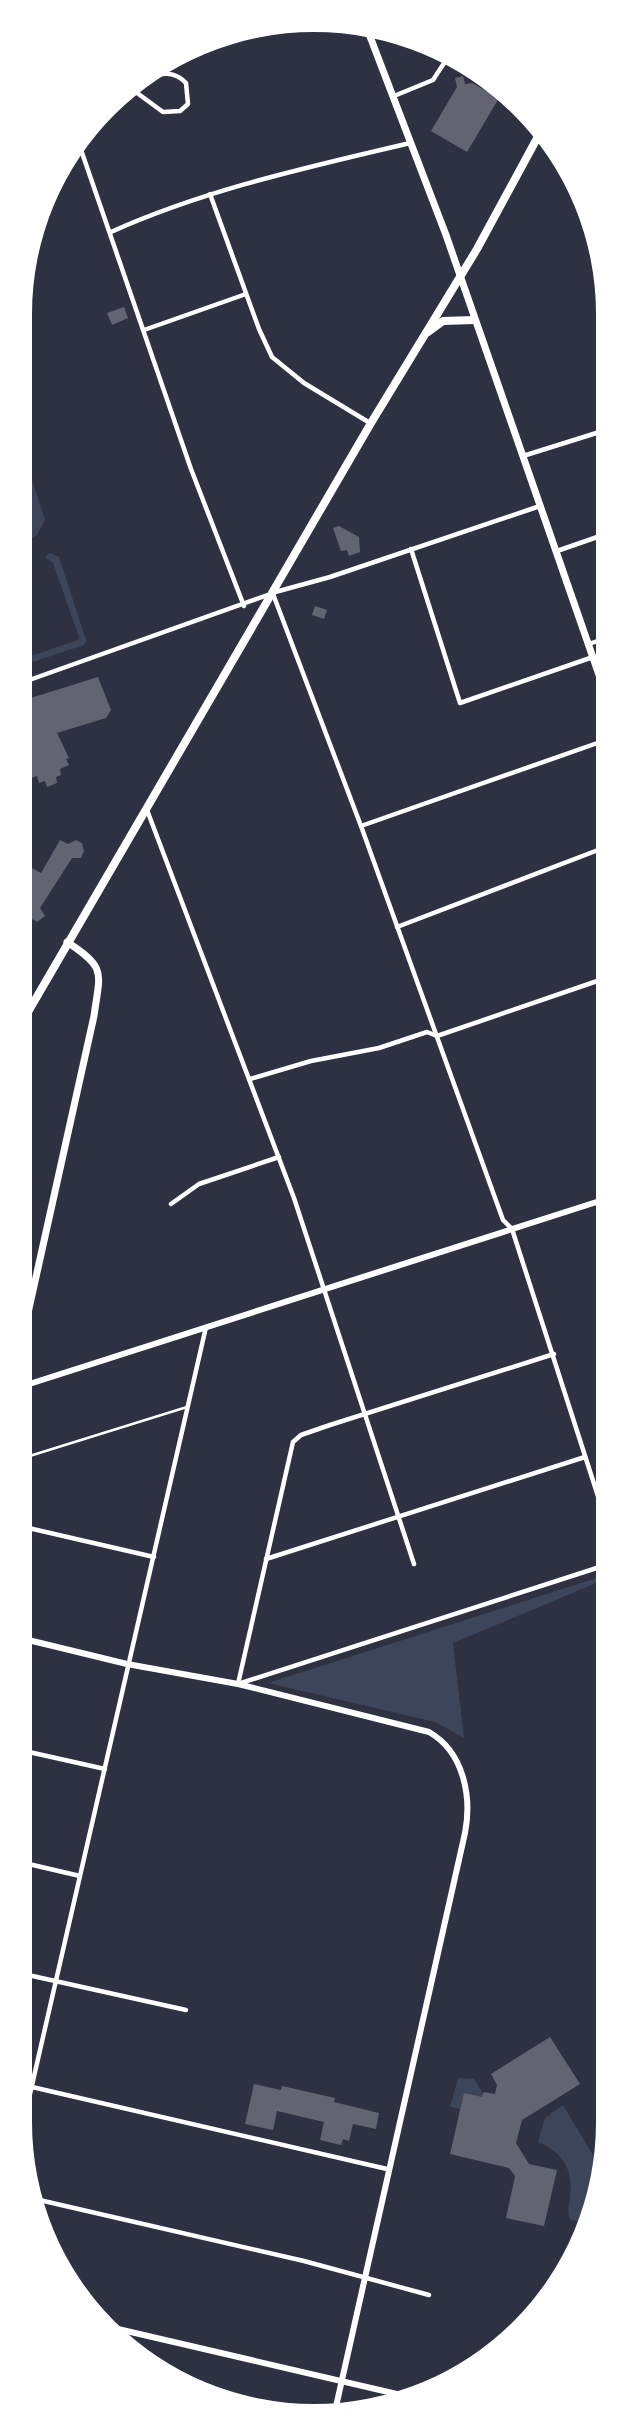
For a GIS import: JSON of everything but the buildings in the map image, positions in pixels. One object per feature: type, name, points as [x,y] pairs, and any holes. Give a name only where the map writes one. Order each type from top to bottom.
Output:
[{"type":"main road","points":[[371,37],[459,274],[596,666]]},
{"type":"main road","points":[[32,1004],[371,423],[459,274],[477,249],[536,140]]},
{"type":"main road","points":[[421,339],[443,321],[474,320]]},
{"type":"main road","points":[[32,1295],[94,1016],[99,982],[98,968],[93,959],[67,942]]},
{"type":"street","points":[[394,96],[433,79],[444,63]]},
{"type":"street","points":[[137,94],[152,106],[169,114],[180,111],[188,104],[188,88],[180,76],[166,73]]},
{"type":"street","points":[[111,232],[250,181],[300,172],[410,143]]},
{"type":"street","points":[[82,153],[191,469],[244,606]]},
{"type":"street","points":[[210,194],[272,357],[304,383],[371,423]]},
{"type":"street","points":[[144,330],[246,294]]},
{"type":"street","points":[[523,456],[596,433]]},
{"type":"street","points":[[32,679],[272,594],[541,506]]},
{"type":"street","points":[[556,551],[596,537]]},
{"type":"street","points":[[411,549],[460,703],[593,657]]},
{"type":"street","points":[[272,594],[361,826],[503,1220],[512,1229],[596,1491]]},
{"type":"street","points":[[589,644],[596,642]]},
{"type":"street","points":[[361,826],[596,744]]},
{"type":"street","points":[[146,810],[279,1157],[325,1289],[414,1564]]},
{"type":"street","points":[[397,927],[596,851]]},
{"type":"street","points":[[250,1079],[311,1061],[379,1048],[427,1032],[437,1036],[596,981]]},
{"type":"street","points":[[171,1204],[199,1184],[279,1157]]},
{"type":"street","points":[[32,1383],[596,1202]]},
{"type":"street","points":[[206,1327],[32,2088],[387,2169]]},
{"type":"street","points":[[238,1685],[293,1443],[301,1435],[554,1354]]},
{"type":"street","points":[[265,1559],[585,1457]]},
{"type":"street","points":[[32,1529],[154,1557]]},
{"type":"street","points":[[238,1685],[596,1568]]},
{"type":"street","points":[[32,1641],[127,1664],[238,1685],[429,1732],[448,1746],[464,1781],[468,1801],[465,1833],[387,2169],[337,2404]]},
{"type":"street","points":[[32,1753],[105,1769]]},
{"type":"street","points":[[32,1864],[80,1876]]},
{"type":"street","points":[[32,1976],[186,2010]]},
{"type":"street","points":[[43,2201],[366,2276],[429,2295]]},
{"type":"street","points":[[124,2330],[394,2393]]},
{"type":"lane","points":[[32,1455],[188,1406]]},
{"type":"shaded area","points":[[32,479],[45,520],[37,535],[32,538]]},
{"type":"shaded area","points":[[50,553],[59,557],[86,640],[84,645],[33,662],[32,656],[78,640],[79,637],[53,563],[45,557]]},
{"type":"shaded area","points":[[596,1578],[596,1583],[453,1643],[464,1738],[435,1722],[268,1683]]},
{"type":"shaded area","points":[[458,2078],[474,2079],[483,2093],[482,2097],[460,2109],[450,2107]]},
{"type":"shaded area","points":[[563,2105],[594,2157],[578,2222],[569,2217],[571,2188],[565,2164],[555,2152],[538,2142],[545,2118]]}]
